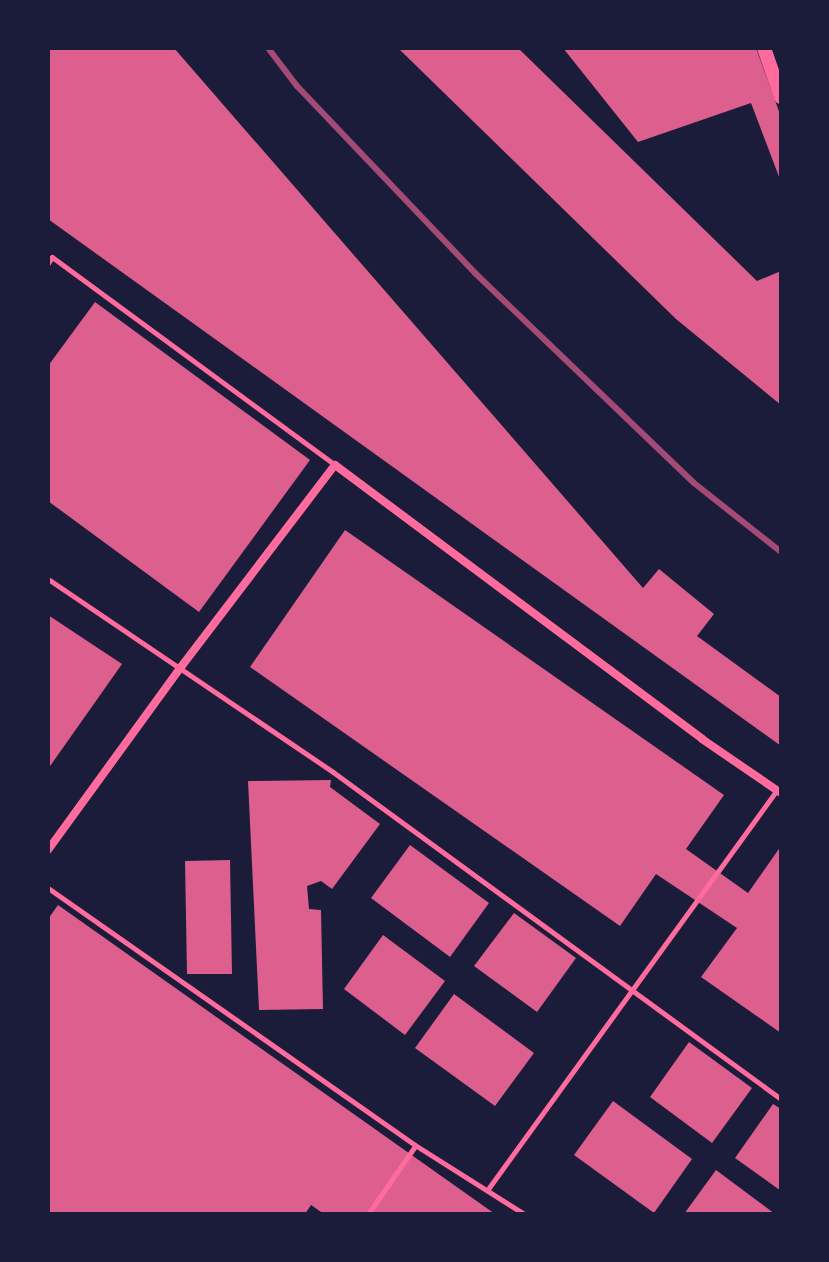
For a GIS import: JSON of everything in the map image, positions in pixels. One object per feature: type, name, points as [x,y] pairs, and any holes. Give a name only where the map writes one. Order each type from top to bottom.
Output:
[{"type":"street","points":[[764,48],[781,97]]},
{"type":"street","points":[[48,850],[181,667],[335,465],[702,739],[779,792]]},
{"type":"lane","points":[[48,263],[52,257],[335,465]]},
{"type":"lane","points":[[48,579],[345,781],[781,1099]]},
{"type":"lane","points":[[488,1189],[779,792]]},
{"type":"lane","points":[[48,888],[415,1145],[524,1214]]},
{"type":"lane","points":[[368,1214],[415,1145]]},
{"type":"building","points":[[48,48],[174,48],[643,588],[659,569],[714,614],[697,636],[781,697],[781,746],[48,219]]},
{"type":"building","points":[[398,48],[518,48],[757,281],[781,271],[781,405],[676,319]]},
{"type":"building","points":[[563,48],[756,48],[781,117],[781,182],[751,103],[638,142]]},
{"type":"building","points":[[95,302],[310,460],[199,612],[48,501],[48,366]]},
{"type":"building","points":[[345,530],[724,795],[686,849],[748,893],[781,846],[781,1033],[701,977],[737,928],[656,874],[620,926],[250,667]]},
{"type":"building","points":[[48,615],[122,664],[48,769]]},
{"type":"building","points":[[331,780],[330,787],[380,824],[332,889],[321,881],[307,886],[309,909],[321,910],[323,1009],[259,1010],[248,781]]},
{"type":"building","points":[[410,845],[489,903],[450,957],[371,898]]},
{"type":"building","points":[[230,860],[232,974],[187,974],[185,861]]},
{"type":"building","points":[[58,905],[495,1214],[324,1214],[311,1205],[305,1214],[48,1214],[48,919]]},
{"type":"building","points":[[514,913],[576,958],[537,1012],[474,966]]},
{"type":"building","points":[[383,935],[445,981],[405,1035],[344,989]]},
{"type":"building","points":[[454,994],[534,1053],[495,1106],[415,1048]]},
{"type":"building","points":[[689,1042],[752,1088],[712,1143],[650,1097]]},
{"type":"building","points":[[613,1101],[692,1159],[654,1213],[574,1155]]},
{"type":"building","points":[[773,1104],[781,1109],[781,1191],[735,1158]]},
{"type":"building","points":[[716,1170],[775,1214],[684,1214]]},
{"type":"railway","points":[[268,48],[297,86],[475,273],[694,483],[781,552]]}]
